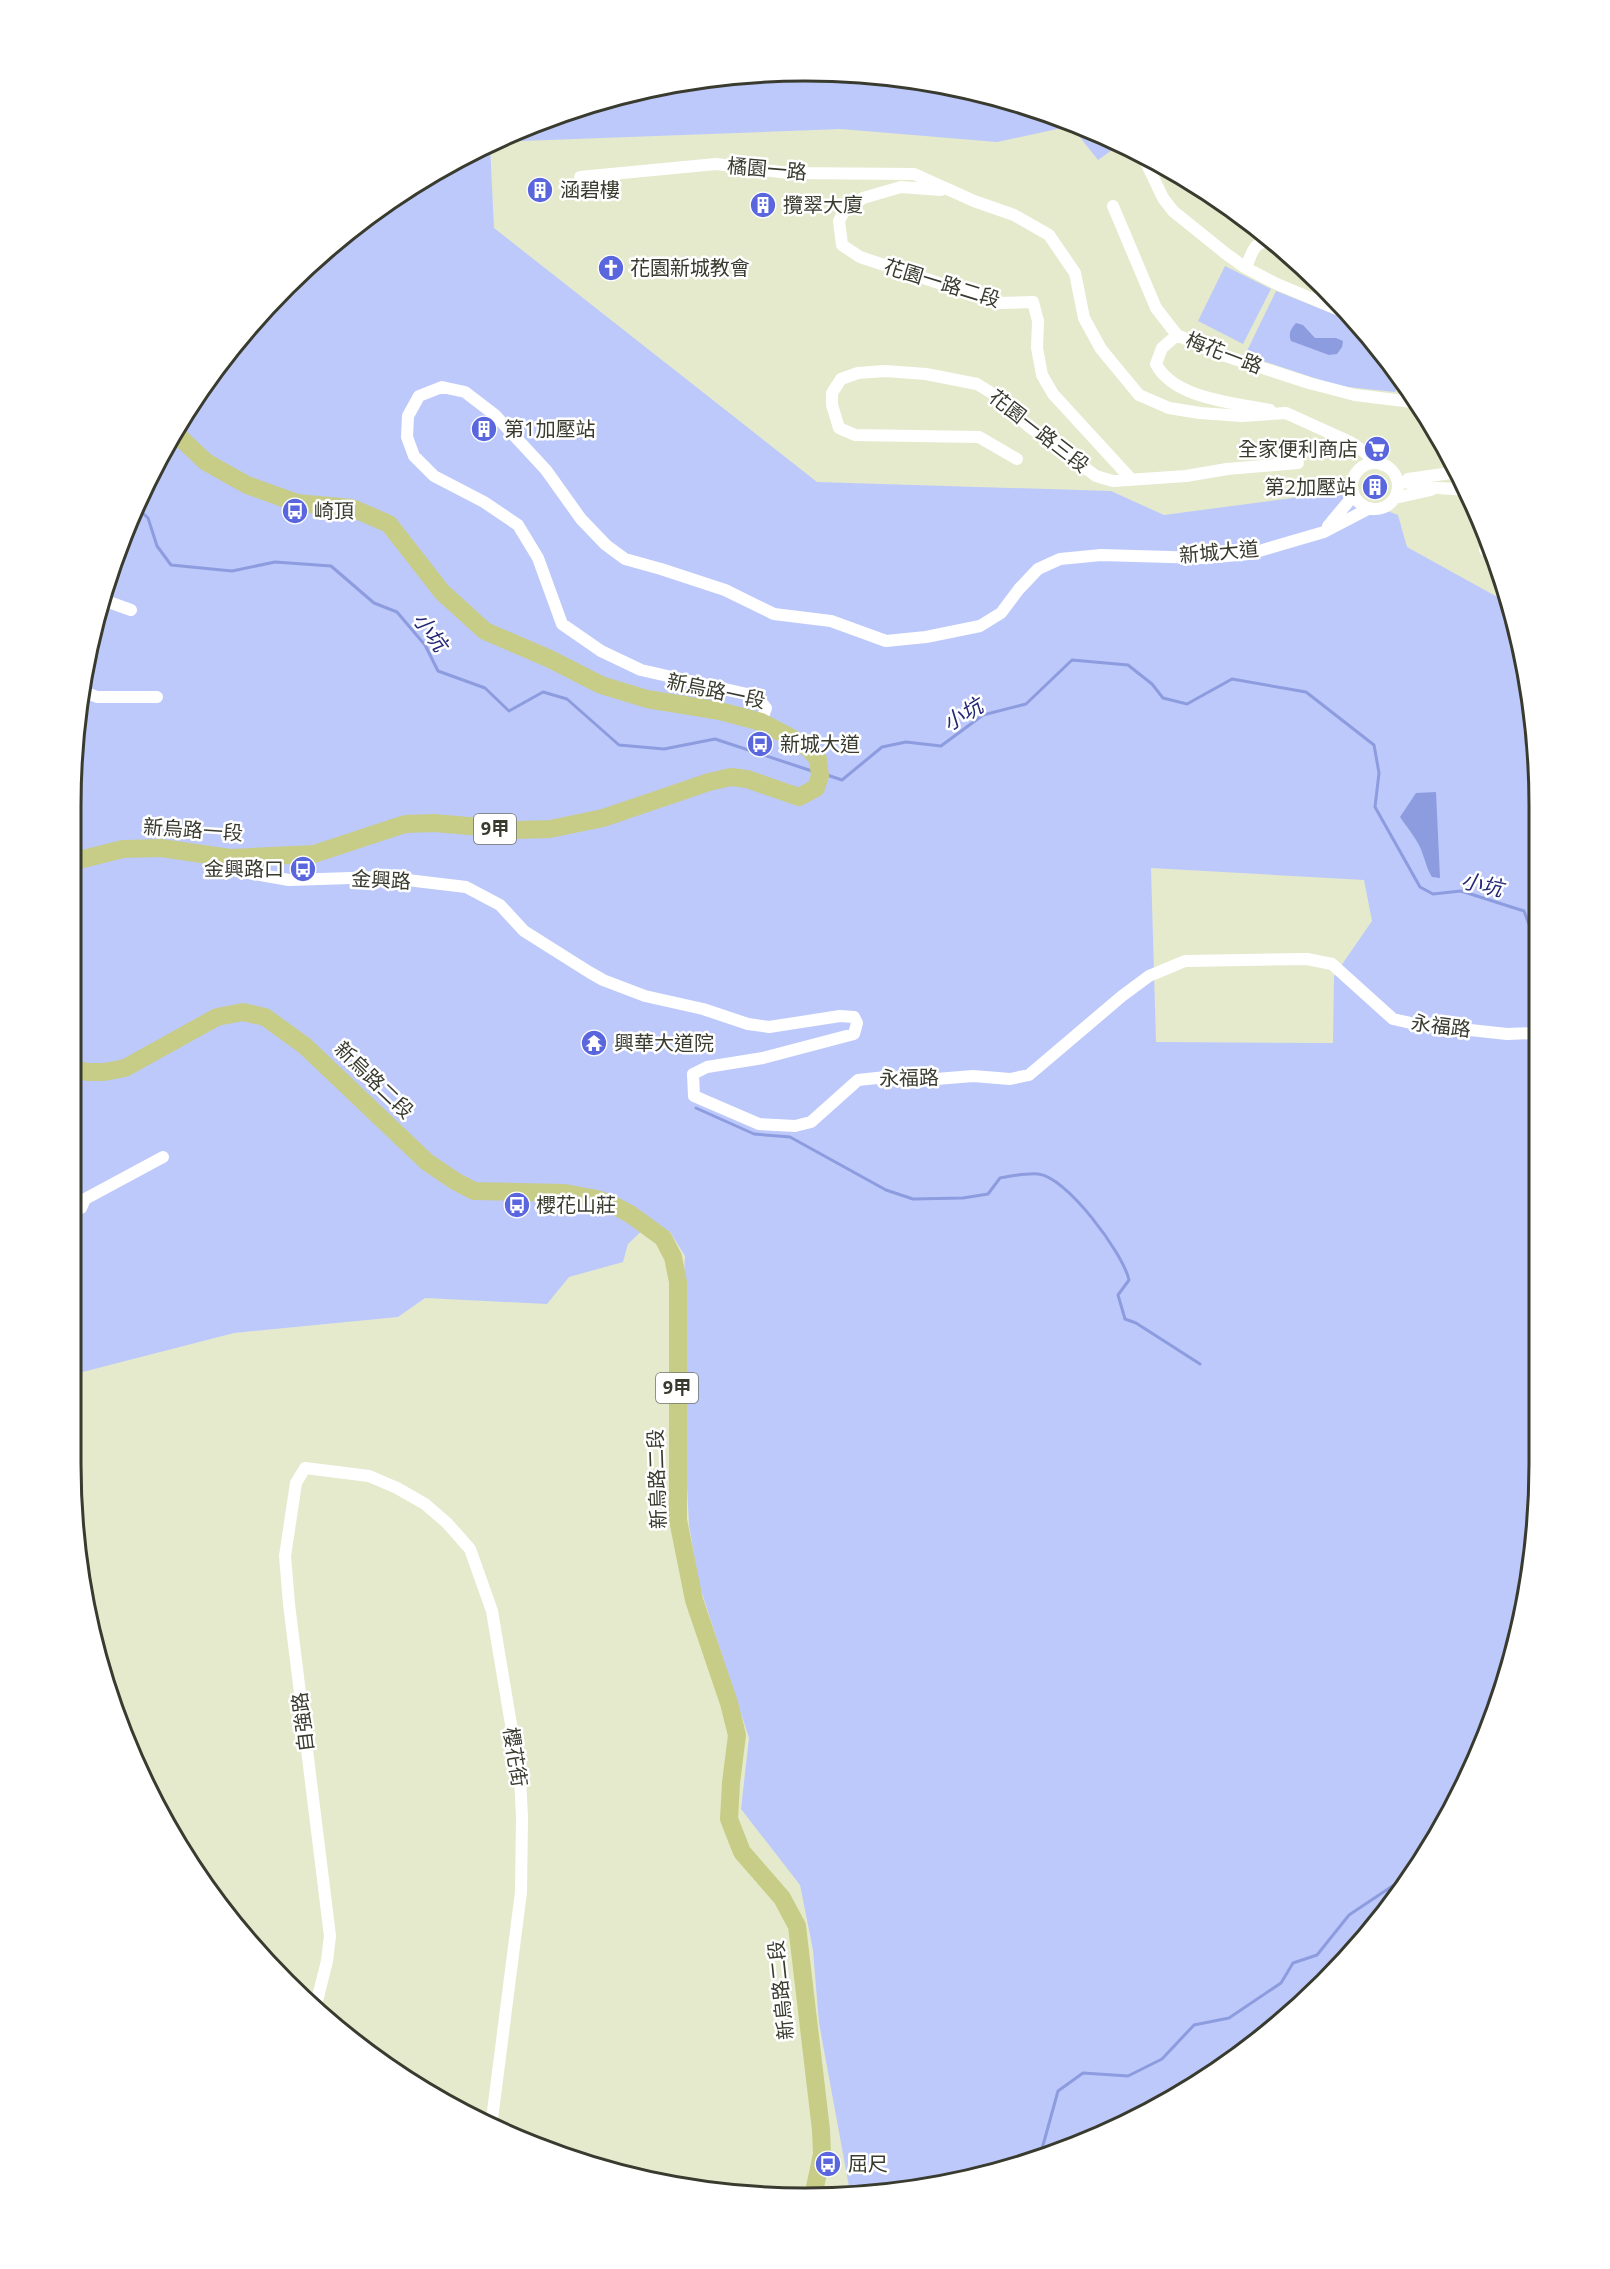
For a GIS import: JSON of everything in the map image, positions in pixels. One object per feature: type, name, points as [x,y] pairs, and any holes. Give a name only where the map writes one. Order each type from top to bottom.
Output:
[{"type":"main road","name":"新烏路一段","points":[[81,859],[123,849],[161,848],[230,858],[314,854],[405,824],[434,823],[515,830],[550,829],[603,818],[709,782],[731,777],[747,779],[799,797],[816,788],[820,776],[818,759],[808,748],[761,722],[720,711],[647,699],[601,685],[550,659],[485,631],[442,592],[389,524],[352,508],[297,503],[247,485],[206,462],[181,438]]},
{"type":"main road","name":"新烏路二段","points":[[81,1071],[104,1072],[125,1068],[218,1017],[243,1012],[265,1017],[305,1046],[427,1162],[455,1181],[474,1191],[566,1193],[597,1199],[630,1214],[663,1238],[673,1257],[678,1282],[678,1520],[694,1600],[729,1703],[737,1735],[729,1819],[742,1852],[782,1898],[797,1926],[821,2130],[822,2154],[815,2188]]},
{"type":"street","name":"橘園一路","points":[[580,177],[716,164],[788,173],[914,174],[952,191]]},
{"type":"street","points":[[1149,169],[1163,198],[1173,211],[1245,268],[1328,305]]},
{"type":"street","name":"花園一路二段","points":[[952,191],[901,187],[863,198],[844,211],[839,221],[842,245],[861,257],[999,303],[1033,302],[1038,321],[1037,348],[1042,375],[1053,394],[1131,479]]},
{"type":"street","points":[[952,191],[1014,215],[1049,234],[1075,273],[1084,318],[1101,349],[1139,395],[1169,408],[1200,413],[1242,416],[1286,413]]},
{"type":"street","name":"梅花一路","points":[[1113,206],[1156,308],[1177,335],[1216,353],[1309,383],[1355,395],[1406,401]]},
{"type":"street","points":[[1245,268],[1256,245],[1260,243]]},
{"type":"street","points":[[1177,335],[1162,348],[1156,364],[1161,374],[1169,381],[1199,395],[1286,413],[1350,442],[1389,468],[1398,481],[1398,493],[1395,498],[1384,508],[1377,510],[1363,506],[1357,502],[1352,481],[1360,470],[1371,463],[1383,465]]},
{"type":"street","name":"花園一路三段","points":[[1017,459],[978,437],[855,435],[838,428],[832,405],[832,393],[841,379],[858,373],[885,371],[926,374],[977,384],[995,395],[1028,426],[1096,476],[1113,481],[1131,479]]},
{"type":"street","name":"新城大道","points":[[761,722],[766,708],[756,696],[641,670],[601,651],[562,624],[538,558],[518,525],[484,502],[434,477],[414,456],[407,437],[408,416],[418,396],[442,387],[465,392],[495,415],[546,470],[581,519],[606,545],[625,560],[725,590],[774,614],[831,621],[886,641],[926,637],[980,626],[1001,613],[1038,569],[1060,559],[1101,555],[1204,558],[1249,554],[1324,531],[1370,508]]},
{"type":"street","points":[[1350,442],[1360,470]]},
{"type":"street","points":[[1131,479],[1186,476],[1227,469],[1298,463]]},
{"type":"street","points":[[1398,481],[1448,474]]},
{"type":"street","points":[[1398,481],[1456,489]]},
{"type":"street","points":[[1395,498],[1438,488]]},
{"type":"street","points":[[1324,531],[1354,495]]},
{"type":"street","points":[[110,603],[131,610]]},
{"type":"street","points":[[90,694],[97,697],[157,697]]},
{"type":"street","name":"金興路","points":[[230,858],[237,872],[289,880],[381,877],[466,887],[500,905],[524,931]]},
{"type":"street","name":"永福路","points":[[524,931],[603,981],[645,996],[748,1024],[769,1027],[840,1016],[854,1017],[857,1023],[854,1034],[763,1058],[707,1067],[693,1074],[694,1096],[759,1124],[795,1126],[812,1122],[858,1080],[885,1077],[924,1080],[973,1076],[1010,1079],[1029,1075],[1140,982],[1185,961],[1307,959],[1332,964],[1393,1019],[1415,1024],[1507,1034],[1529,1033]]},
{"type":"street","points":[[81,1202],[163,1157]]},
{"type":"street","name":"自強路","points":[[318,1999],[327,1961],[330,1936],[285,1556],[296,1483],[305,1468],[337,1471]]},
{"type":"street","name":"櫻花街","points":[[337,1471],[369,1476],[397,1488],[425,1504],[447,1523],[470,1549],[492,1611],[520,1778],[522,1817],[521,1892],[493,2117]]},
{"type":"shaded area","points":[[805,81],[900,87],[946,95],[1038,119],[1061,128],[997,142],[841,129],[517,141],[572,119],[664,95],[710,87]]},
{"type":"shaded area","points":[[1078,134],[1112,150],[1098,160]]},
{"type":"shaded area","points":[[490,153],[494,228],[817,482],[1111,491],[1164,515],[1337,492],[1398,515],[1407,547],[1498,597],[1515,664],[1523,710],[1529,805],[1529,1464],[1523,1559],[1515,1605],[1491,1697],[1474,1741],[1432,1826],[1407,1866],[1379,1905],[1317,1976],[1246,2038],[1167,2091],[1082,2133],[1038,2150],[946,2174],[900,2182],[849,2186],[819,2023],[813,1950],[800,1885],[741,1809],[749,1738],[699,1584],[689,1525],[680,1350],[685,1256],[670,1232],[650,1223],[628,1244],[623,1262],[569,1277],[547,1304],[425,1298],[398,1317],[234,1333],[81,1372],[81,805],[87,710],[95,664],[119,572],[136,528],[178,443],[203,403],[231,364],[293,293],[364,231],[443,178]],"holes":[[[1151,868],[1364,880],[1372,921],[1334,976],[1333,1043],[1156,1042]]]},
{"type":"shaded area","points":[[1225,266],[1271,289],[1243,344],[1198,321]]},
{"type":"shaded area","points":[[1276,291],[1338,315],[1397,388],[1395,392],[1338,386],[1245,355]]},
{"type":"shaded area","points":[[1296,323],[1303,325],[1315,338],[1336,338],[1343,341],[1342,347],[1337,354],[1329,355],[1291,341],[1290,331]]},
{"type":"shaded area","points":[[1436,792],[1440,878],[1432,877],[1419,845],[1400,817],[1416,793]]},
{"type":"waterway","name":"小坑","points":[[143,513],[148,518],[157,546],[171,565],[232,571],[275,562],[331,566],[374,603],[397,612],[425,645],[438,671],[485,688],[509,711],[543,692],[567,699],[619,745],[664,749],[715,739],[812,771]]},
{"type":"waterway","name":"小坑","points":[[827,775],[842,780],[882,747],[906,742],[941,746],[983,715],[1026,704],[1072,660],[1128,665],[1152,684],[1163,698],[1187,704],[1232,679],[1306,692],[1374,745],[1379,773],[1375,807],[1420,887],[1433,894],[1461,891],[1524,911],[1529,924]]},
{"type":"waterway","points":[[696,1108],[754,1134],[790,1137],[886,1190],[913,1199],[963,1198],[988,1194],[1000,1178],[1029,1174],[1050,1178],[1078,1201],[1105,1235],[1125,1268],[1129,1280],[1118,1295],[1125,1319],[1136,1323],[1200,1364]]},
{"type":"waterway","points":[[1042,2148],[1058,2091],[1083,2073],[1128,2076],[1162,2059],[1194,2025],[1229,2018],[1281,1983],[1293,1963],[1317,1955],[1349,1915],[1393,1886]]},
{"type":"place","name":"涵碧樓","points":[[540,190]]},
{"type":"place","name":"攬翠大廈","points":[[763,205]]},
{"type":"place","name":"花園新城教會","points":[[611,268]]},
{"type":"place","name":"第1加壓站","points":[[484,429]]},
{"type":"place","name":"全家便利商店","points":[[1377,449]]},
{"type":"place","name":"第2加壓站","points":[[1375,487]]},
{"type":"place","name":"崎頂","points":[[295,511]]},
{"type":"place","name":"新城大道","points":[[760,744]]},
{"type":"place","name":"金興路口","points":[[303,869]]},
{"type":"place","name":"興華大道院","points":[[594,1043]]},
{"type":"place","name":"櫻花山莊","points":[[517,1205]]},
{"type":"place","name":"屈尺","points":[[828,2164]]}]
